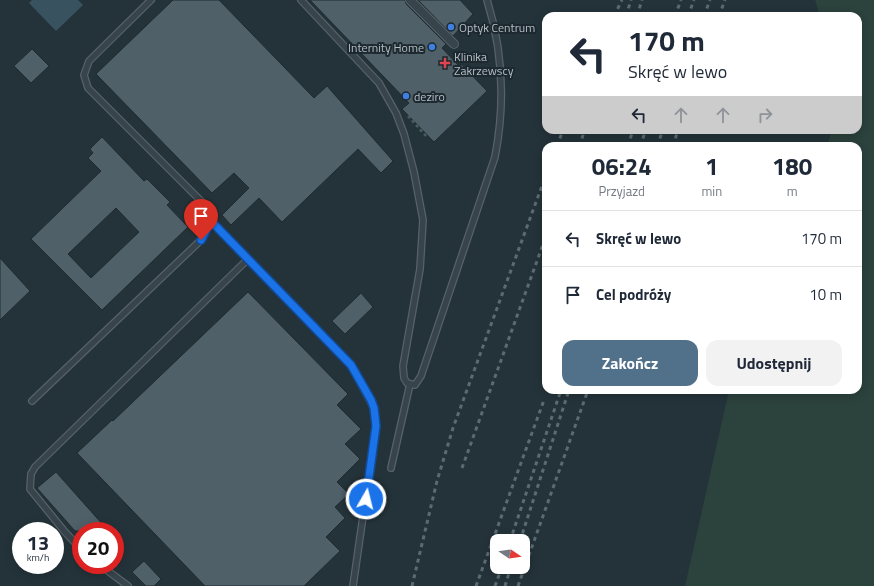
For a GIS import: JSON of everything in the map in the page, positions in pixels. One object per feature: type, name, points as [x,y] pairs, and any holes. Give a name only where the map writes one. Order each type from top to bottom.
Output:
[{"type":"street","points":[[410,0],[454,44]]},
{"type":"lane","points":[[151,0],[88,61],[84,75],[88,88],[204,204],[209,219],[351,365],[374,408],[376,426],[353,586]]},
{"type":"lane","points":[[301,0],[379,83],[396,112],[404,134],[414,172],[423,220],[420,269],[403,366],[404,378],[407,383],[415,385],[421,376],[492,164],[497,143],[501,116],[500,70],[496,28],[487,0]]},
{"type":"lane","points":[[32,401],[201,240],[206,231],[209,219]]},
{"type":"lane","points":[[72,540],[30,489],[31,474],[35,467],[248,259]]},
{"type":"lane","points":[[391,468],[410,384]]},
{"type":"lane","points":[[112,574],[128,586]]},
{"type":"green space","points":[[815,0],[874,0],[874,586],[685,586],[728,394],[862,394],[862,142],[828,142],[831,134],[862,134],[862,12],[819,12]]},
{"type":"water","points":[[32,0],[78,0],[83,5],[56,31],[29,3]]},
{"type":"building","points":[[173,0],[219,0],[314,98],[327,86],[393,161],[381,173],[358,149],[282,222],[259,198],[231,225],[222,215],[249,188],[234,173],[212,193],[96,74]]},
{"type":"building","points":[[310,0],[405,0],[406,4],[446,44],[442,48],[459,66],[461,64],[487,91],[434,142],[402,109],[409,103]]},
{"type":"building","points":[[418,0],[460,0],[473,14],[453,36]]},
{"type":"building","points":[[32,49],[49,66],[31,83],[14,66]]},
{"type":"building","points":[[102,137],[144,181],[147,179],[170,202],[167,205],[188,227],[102,310],[31,239],[101,171],[88,158],[93,153],[90,149]],"holes":[[[116,208],[139,232],[91,278],[68,254]]]},
{"type":"building","points":[[0,258],[30,291],[0,320]]},
{"type":"building","points":[[248,292],[348,394],[337,405],[361,429],[345,444],[360,459],[337,482],[349,494],[335,507],[345,518],[326,537],[340,551],[304,586],[205,586],[77,453],[112,420],[113,421]]},
{"type":"building","points":[[361,293],[373,307],[345,334],[332,321]]},
{"type":"building","points":[[56,472],[100,522],[72,522],[72,528],[37,488]]},
{"type":"building","points":[[144,561],[161,579],[154,586],[146,586],[132,572]]},
{"type":"railway","points":[[616,12],[622,0]]},
{"type":"railway","points":[[627,12],[631,0]]},
{"type":"railway","points":[[638,12],[642,0]]},
{"type":"railway","points":[[676,12],[681,0]]},
{"type":"railway","points":[[690,12],[694,0]]},
{"type":"railway","points":[[706,12],[710,0]]},
{"type":"railway","points":[[720,12],[725,0]]},
{"type":"railway","points":[[558,142],[562,134]]},
{"type":"railway","points":[[580,142],[584,134]]},
{"type":"railway","points":[[629,142],[632,134]]},
{"type":"railway","points":[[642,142],[644,134]]},
{"type":"railway","points":[[658,142],[662,134]]},
{"type":"railway","points":[[674,142],[677,134]]},
{"type":"railway","points":[[412,586],[437,481],[453,428],[542,186]]},
{"type":"railway","points":[[462,468],[542,247]]},
{"type":"railway","points":[[512,534],[560,394]]},
{"type":"railway","points":[[522,534],[568,394]]},
{"type":"railway","points":[[518,586],[587,394]]},
{"type":"railway","points":[[476,586],[544,400]]},
{"type":"railway","points":[[495,586],[499,574]]},
{"type":"railway","points":[[505,586],[509,574]]},
{"type":"place","name":"Optyk Centrum","points":[[451,27]]},
{"type":"place","name":"Internity Home","points":[[432,47]]},
{"type":"place","name":"Klinika Zakrzewscy","points":[[445,63]]},
{"type":"place","name":"deziro","points":[[406,96]]},
{"type":"route","points":[[201,240],[206,231],[209,219],[351,365],[371,400],[376,418],[366,499]]}]
